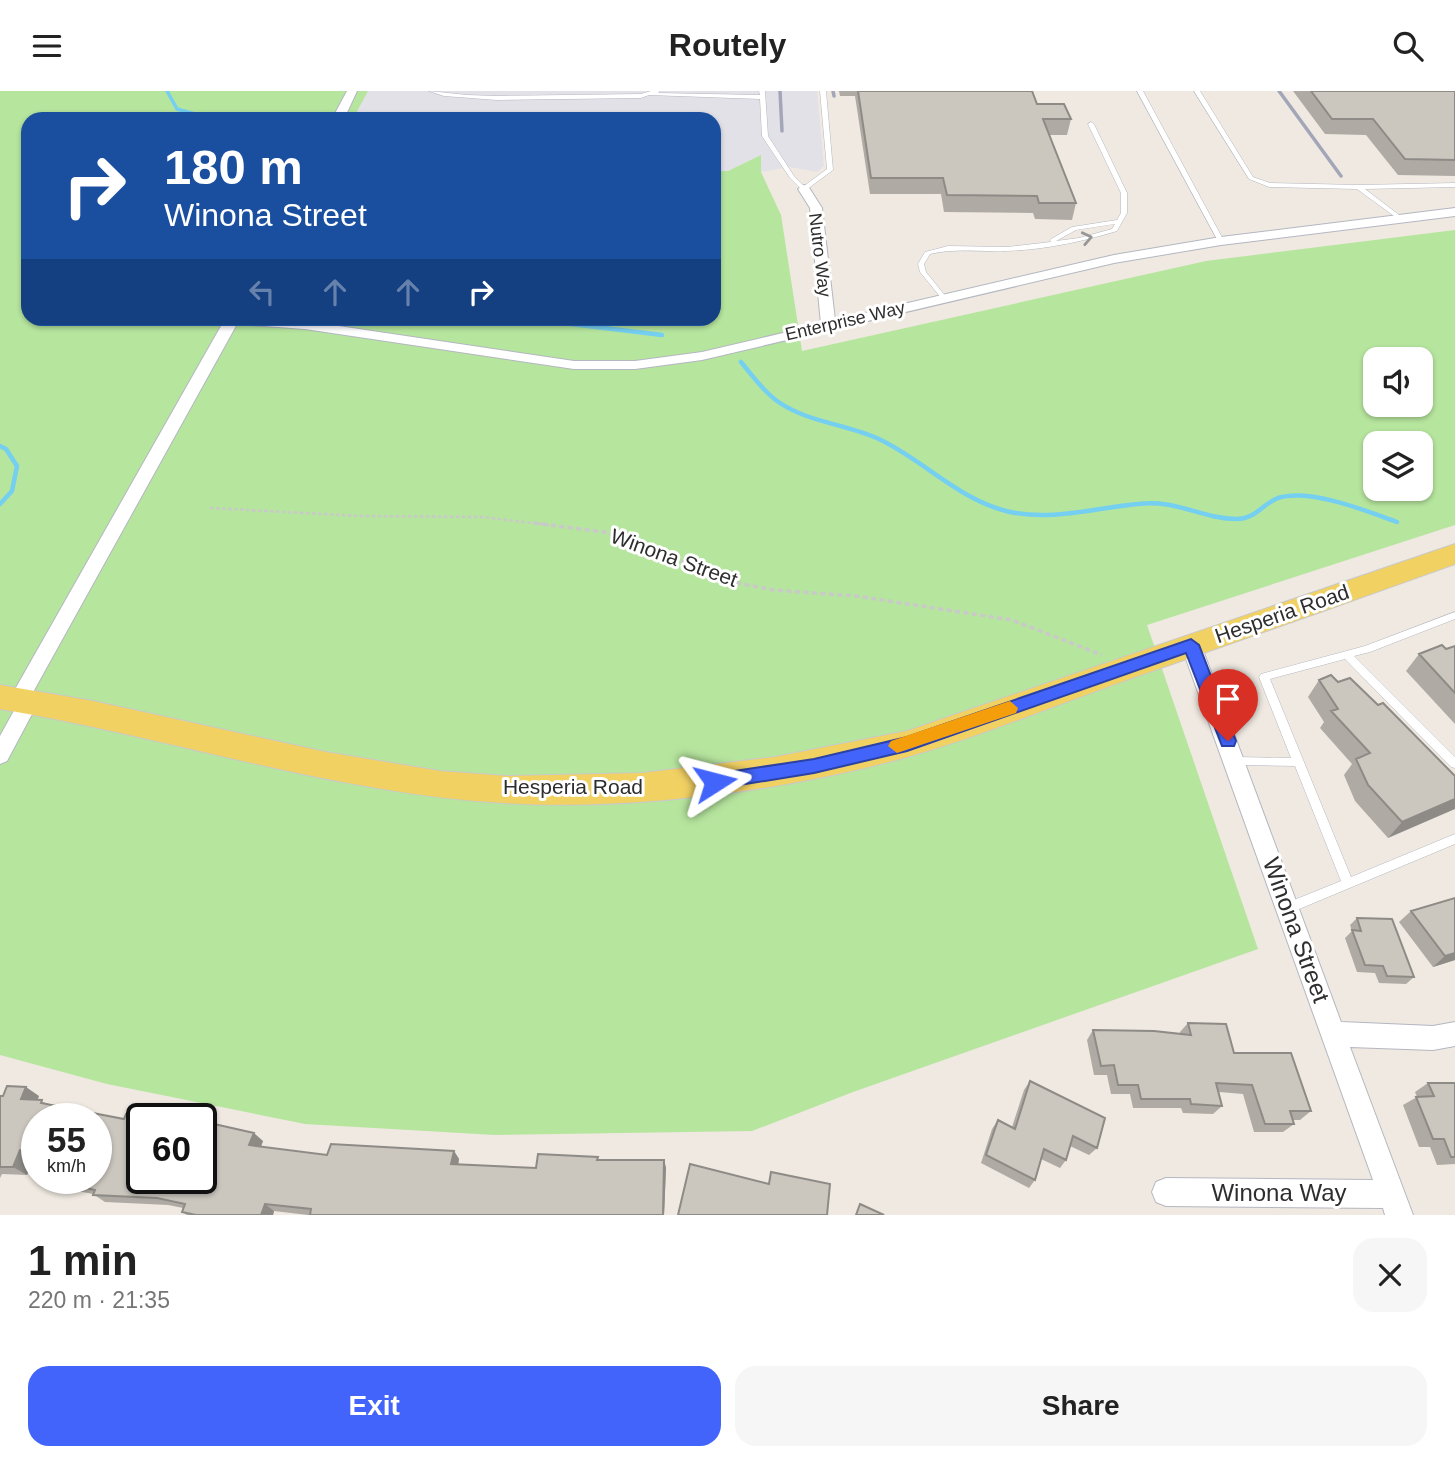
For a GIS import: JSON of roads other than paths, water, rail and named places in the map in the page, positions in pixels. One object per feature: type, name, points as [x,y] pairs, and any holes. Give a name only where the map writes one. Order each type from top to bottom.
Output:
[{"type":"main road","name":"Hesperia Road","points":[[16,699],[375,776],[543,791],[630,789],[715,782],[814,766],[907,744],[1126,667],[1452,558]]},
{"type":"street","points":[[342,112],[352,91]]},
{"type":"street","name":"Nutro Way","points":[[804,189],[816,208],[828,324]]},
{"type":"street","name":"Enterprise Way","points":[[312,326],[574,365],[604,367],[702,356],[828,324],[1114,259],[1221,241],[1455,212]]},
{"type":"street","points":[[0,755],[16,699],[228,326]]},
{"type":"street","name":"Winona Street","points":[[1191,645],[1236,761],[1395,1204]]},
{"type":"street","points":[[1333,1034],[1433,1038],[1455,1034]]},
{"type":"street","name":"Winona Way","points":[[1166,1192],[1395,1204]]},
{"type":"lane","points":[[432,91],[445,96],[762,94],[765,136],[792,177],[804,189],[830,170],[823,91]]},
{"type":"lane","points":[[1140,91],[1221,241]]},
{"type":"lane","points":[[1197,91],[1251,178],[1269,185],[1455,185]]},
{"type":"lane","points":[[944,298],[923,272],[921,264],[927,253],[948,248],[1019,248],[1080,240],[1115,230],[1124,213],[1124,193],[1091,124]]},
{"type":"lane","points":[[1359,187],[1401,219]]},
{"type":"lane","points":[[1049,242],[1074,228],[1117,222]]},
{"type":"lane","points":[[1348,884],[1264,677],[1346,654],[1455,615]]},
{"type":"lane","points":[[1346,654],[1455,764]]},
{"type":"lane","points":[[1236,761],[1298,762]]},
{"type":"lane","points":[[1288,908],[1455,839]]},
{"type":"waterway","points":[[167,91],[177,109],[188,112]]},
{"type":"waterway","points":[[588,326],[662,335]]},
{"type":"waterway","points":[[741,362],[767,393],[789,408],[881,440],[957,489],[1006,511],[1055,515],[1152,503],[1237,519],[1249,517],[1278,498],[1306,496],[1338,502],[1397,522]]},
{"type":"waterway","points":[[0,446],[6,449],[17,466],[12,491],[0,504]]},
{"type":"railway","points":[[780,91],[782,131]]},
{"type":"railway","points":[[833,91],[834,96]]},
{"type":"railway","points":[[1279,91],[1341,176]]}]
